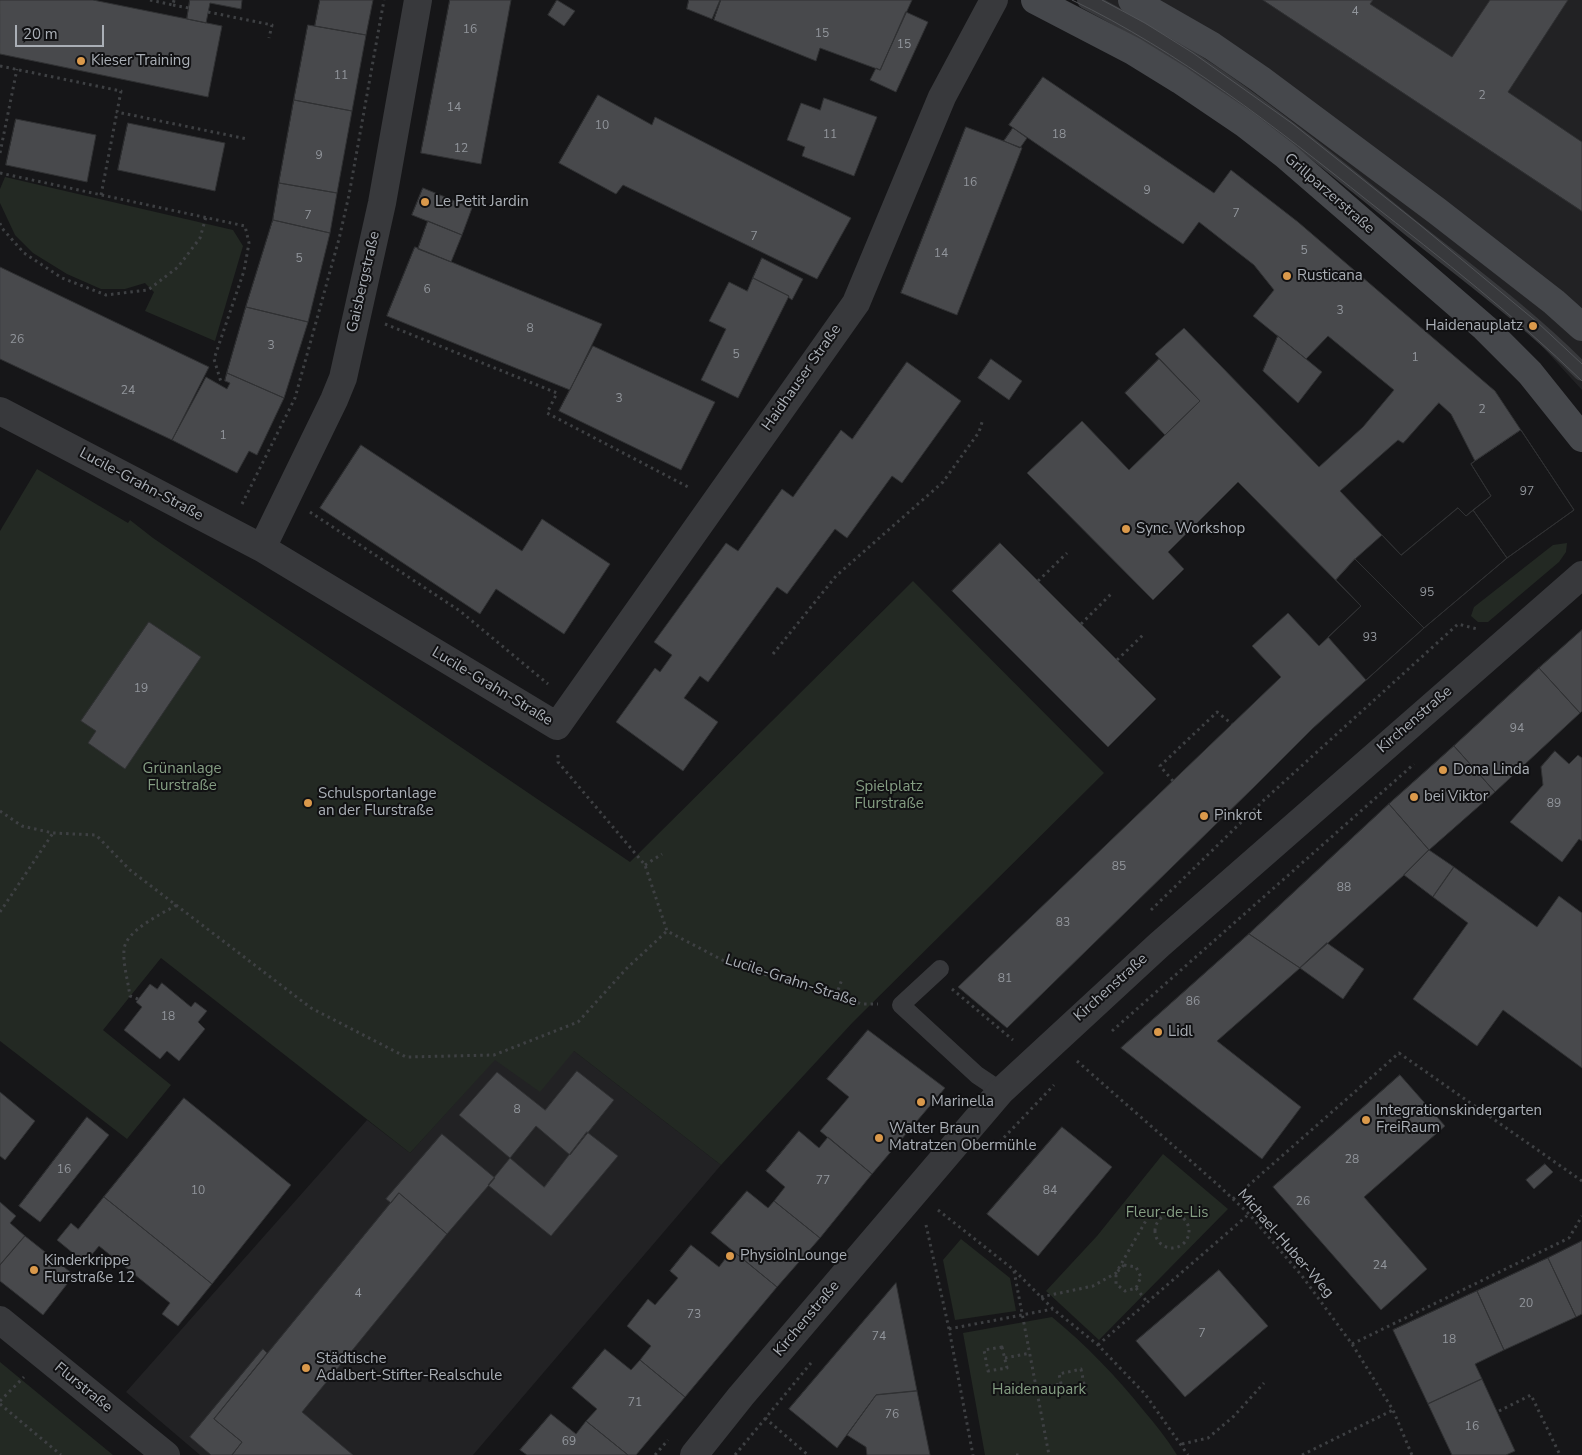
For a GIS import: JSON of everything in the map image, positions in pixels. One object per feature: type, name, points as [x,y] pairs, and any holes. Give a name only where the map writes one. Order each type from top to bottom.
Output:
[{"type":"main road","name":"Grillparzerstraße","points":[[1035,0],[1132,51],[1180,80],[1245,124],[1285,155],[1485,328],[1530,373],[1582,438]]},
{"type":"main road","points":[[1132,0],[1212,46],[1260,79],[1429,205],[1554,302],[1582,327]]},
{"type":"street","name":"Gaisbergstraße","points":[[262,548],[343,378],[382,203],[418,0]]},
{"type":"street","name":"Haidhauser Straße","points":[[557,726],[856,303],[942,97],[994,0]]},
{"type":"street","name":"Lucile-Grahn-Straße","points":[[0,411],[262,548],[557,726]]},
{"type":"street","name":"Kirchenstraße","points":[[694,1455],[741,1396],[1001,1091],[1159,945],[1582,575]]},
{"type":"street","name":"Flurstraße","points":[[0,1320],[166,1455]]},
{"type":"lane","points":[[1086,0],[1166,45],[1218,78],[1308,145],[1533,326],[1582,372]]},
{"type":"lane","points":[[937,972],[901,1005],[977,1075],[1001,1091]]},
{"type":"path","points":[[150,0],[189,8]]},
{"type":"path","points":[[173,5],[174,0]]},
{"type":"path","points":[[229,530],[295,398],[339,239],[349,195],[384,0]]},
{"type":"path","points":[[208,12],[272,25],[269,38]]},
{"type":"path","points":[[0,66],[121,91],[101,195]]},
{"type":"path","points":[[0,153],[17,69]]},
{"type":"path","points":[[117,112],[247,139]]},
{"type":"path","points":[[0,173],[245,226],[249,243],[244,270],[214,359],[221,382]]},
{"type":"path","points":[[0,223],[1,227],[24,253],[62,278],[106,295],[148,290],[178,267],[200,238],[206,217]]},
{"type":"path","points":[[357,313],[556,393],[547,413],[715,502]]},
{"type":"path","points":[[773,654],[836,576],[944,482],[979,432],[983,419]]},
{"type":"path","points":[[287,496],[460,611],[572,704]]},
{"type":"path","points":[[1038,581],[1067,554]]},
{"type":"path","points":[[1081,624],[1111,594]]},
{"type":"path","points":[[1117,660],[1145,633]]},
{"type":"path","points":[[1173,781],[1160,766],[1193,734],[1217,712],[1232,724]]},
{"type":"path","name":"Lucile-Grahn-Straße","points":[[557,726],[558,762],[645,865],[667,931],[730,964],[862,1004],[901,1005]]},
{"type":"path","points":[[1107,1036],[1421,758]]},
{"type":"path","points":[[0,811],[22,826],[53,833],[96,835],[130,870],[311,1008],[406,1057],[494,1055],[578,1022],[628,968],[667,931]]},
{"type":"path","points":[[0,912],[53,833]]},
{"type":"path","points":[[645,865],[662,854]]},
{"type":"path","points":[[138,999],[130,996],[129,990],[124,948],[128,938],[153,919],[177,906]]},
{"type":"path","points":[[937,972],[1013,1040]]},
{"type":"path","points":[[836,996],[842,979]]},
{"type":"path","points":[[1234,1199],[1399,1053],[1582,1181]]},
{"type":"path","name":"Michael-Huber-Weg","points":[[1084,1055],[1077,1062],[1234,1199],[1302,1276],[1352,1344],[1393,1410],[1412,1455]]},
{"type":"path","points":[[989,1153],[1056,1083]]},
{"type":"path","points":[[932,1217],[944,1203]]},
{"type":"path","points":[[938,1210],[1014,1270],[1053,1308],[1098,1346],[1145,1394],[1188,1455]]},
{"type":"path","points":[[1136,1288],[1125,1290],[1116,1284],[1116,1272],[1152,1210],[1160,1218]]},
{"type":"path","points":[[1168,1214],[1177,1214],[1184,1218],[1188,1225],[1189,1234],[1186,1241],[1179,1247],[1172,1249],[1163,1246],[1158,1241],[1155,1233],[1156,1225],[1160,1218],[1168,1214]]},
{"type":"path","points":[[1098,1346],[1249,1214]]},
{"type":"path","points":[[1352,1344],[1568,1238],[1582,1216]]},
{"type":"path","points":[[919,1231],[925,1224],[949,1329],[973,1455]]},
{"type":"path","points":[[1041,1297],[1093,1286],[1124,1265],[1136,1267],[1141,1277],[1136,1288]]},
{"type":"path","points":[[1014,1270],[1050,1455]]},
{"type":"path","points":[[1136,1288],[1148,1302]]},
{"type":"path","points":[[949,1329],[1053,1308]]},
{"type":"path","points":[[1002,1347],[1005,1358],[1007,1368],[988,1371],[984,1350],[1002,1347]]},
{"type":"path","points":[[1005,1358],[1030,1354]]},
{"type":"path","points":[[43,1356],[0,1403],[61,1455]]},
{"type":"path","points":[[735,1455],[815,1358]]},
{"type":"path","points":[[1081,1369],[1085,1389],[1063,1393],[1061,1384],[1059,1374],[1081,1369]]},
{"type":"path","points":[[1182,1444],[1208,1438],[1234,1416],[1264,1383]]},
{"type":"path","points":[[1037,1389],[1061,1384]]},
{"type":"path","points":[[1498,1411],[1531,1395],[1560,1455]]},
{"type":"path","points":[[1302,1455],[1393,1410]]},
{"type":"path","points":[[765,1418],[808,1455]]},
{"type":"path","points":[[1016,1455],[1021,1455]]},
{"type":"shaded area","points":[[1093,0],[1582,0],[1582,390],[1484,283],[1357,181]]},
{"type":"shaded area","points":[[574,1051],[721,1165],[473,1455],[200,1455],[126,1392],[367,1120],[410,1153],[495,1059]]},
{"type":"green space","points":[[5,177],[233,230],[243,246],[215,341],[145,311],[154,292],[145,283],[125,289],[101,289],[67,274],[33,253],[15,235],[0,203],[0,189]]},
{"type":"green space","name":"Grünanlage Flurstraße","points":[[37,469],[128,523],[130,520],[153,538],[630,862],[913,581],[1104,773],[853,1022],[721,1165],[574,1051],[540,1092],[495,1060],[410,1153],[161,958],[103,1030],[171,1085],[127,1139],[0,1041],[0,531]]},
{"type":"green space","points":[[1567,543],[1566,552],[1559,562],[1488,622],[1478,622],[1471,616],[1474,607],[1553,545]]},
{"type":"green space","name":"Fleur-de-Lis","points":[[1163,1154],[1228,1209],[1099,1340],[1046,1291],[1097,1236]]},
{"type":"green space","points":[[961,1239],[1010,1278],[1016,1311],[955,1320],[943,1260]]},
{"type":"green space","name":"Haidenaupark","points":[[1052,1317],[1112,1373],[1157,1427],[1177,1455],[985,1455],[963,1333]]},
{"type":"green space","points":[[0,1362],[113,1455],[0,1455]]},
{"type":"building","points":[[0,0],[93,0],[222,26],[208,97],[0,54]]},
{"type":"building","points":[[190,0],[242,0],[241,9],[210,3],[206,23],[187,19]]},
{"type":"building","points":[[320,0],[373,0],[366,35],[315,26]]},
{"type":"building","points":[[450,0],[511,0],[481,164],[421,153]]},
{"type":"building","points":[[557,0],[575,11],[564,26],[548,15]]},
{"type":"building","points":[[689,0],[720,0],[712,19],[687,9]]},
{"type":"building","points":[[721,0],[912,0],[880,70],[820,48],[816,61],[714,20]]},
{"type":"building","points":[[1263,0],[1373,0],[1370,4],[1452,57],[1490,0],[1568,0],[1508,92],[1582,142],[1582,211]]},
{"type":"building","points":[[906,12],[928,22],[896,92],[870,80],[876,68],[880,70]]},
{"type":"building","points":[[308,25],[366,35],[352,111],[294,100]]},
{"type":"building","points":[[1043,77],[1214,193],[1231,170],[1298,222],[1495,391],[1574,510],[1507,558],[1424,628],[1312,729],[1007,1028],[958,987],[1281,677],[1252,646],[1288,613],[1319,646],[1361,606],[1238,482],[1168,552],[1184,569],[1153,600],[1027,473],[1082,421],[1129,470],[1200,401],[1155,354],[1184,328],[1319,467],[1363,427],[1394,390],[1328,336],[1306,359],[1253,316],[1274,290],[1254,265],[1199,222],[1183,244],[1009,125]],"holes":[[[1439,403],[1451,414],[1475,461],[1471,464],[1491,496],[1466,516],[1458,508],[1401,555],[1340,491],[1398,440],[1403,443]]]},
{"type":"building","points":[[598,95],[652,125],[655,117],[851,218],[817,279],[623,185],[616,194],[559,163]]},
{"type":"building","points":[[824,98],[877,117],[854,176],[802,156],[805,147],[787,140],[801,103],[820,110]]},
{"type":"building","points":[[294,100],[352,111],[337,193],[279,183]]},
{"type":"building","points":[[16,119],[96,135],[87,182],[6,165]]},
{"type":"building","points":[[128,123],[225,143],[215,191],[118,170]]},
{"type":"building","points":[[966,127],[1022,148],[957,315],[901,293]]},
{"type":"building","points":[[1013,128],[1027,138],[1020,148],[1004,141]]},
{"type":"building","points":[[279,183],[337,193],[330,233],[273,220]]},
{"type":"building","points":[[423,188],[472,208],[462,235],[412,215]]},
{"type":"building","points":[[273,220],[330,233],[308,322],[246,307]]},
{"type":"building","points":[[428,221],[462,235],[451,262],[418,249]]},
{"type":"building","points":[[415,247],[602,324],[570,390],[387,316]]},
{"type":"building","points":[[762,258],[803,279],[792,300],[789,296],[753,278]]},
{"type":"building","points":[[0,267],[209,367],[172,440],[0,359]]},
{"type":"building","points":[[753,278],[789,296],[738,398],[701,380],[726,329],[709,321],[729,282],[747,291]]},
{"type":"building","points":[[246,307],[308,322],[284,398],[227,373]]},
{"type":"building","points":[[1278,336],[1322,372],[1298,403],[1263,371]]},
{"type":"building","points":[[593,346],[715,402],[681,470],[559,411]]},
{"type":"building","points":[[991,359],[1022,381],[1009,400],[978,378]]},
{"type":"building","points":[[1159,359],[1200,401],[1165,435],[1125,393]]},
{"type":"building","points":[[907,362],[961,401],[902,483],[892,476],[847,538],[835,529],[787,594],[777,587],[708,682],[700,676],[684,698],[718,722],[683,771],[616,722],[655,668],[660,672],[672,655],[654,642],[726,543],[738,551],[782,489],[793,497],[841,430],[852,439]]},
{"type":"building","points":[[227,373],[284,398],[257,455],[249,451],[237,473],[172,440],[206,377],[227,389],[230,383],[225,381]]},
{"type":"building","points":[[1521,430],[1574,510],[1507,558],[1473,510],[1491,496],[1471,464]]},
{"type":"building","points":[[361,445],[522,551],[542,519],[610,564],[564,634],[496,589],[480,614],[320,508]]},
{"type":"building","points":[[1458,508],[1466,516],[1473,510],[1507,558],[1424,628],[1355,559],[1382,535],[1401,555]]},
{"type":"building","points":[[1000,543],[1156,699],[1108,747],[952,591]]},
{"type":"building","points":[[1355,559],[1424,628],[1366,680],[1328,637],[1361,606],[1336,580]]},
{"type":"building","points":[[149,622],[201,657],[125,769],[88,743],[96,731],[81,721]]},
{"type":"building","points":[[1582,630],[1582,711],[1580,713],[1539,668]]},
{"type":"building","points":[[1539,668],[1580,713],[1495,792],[1454,746]]},
{"type":"building","points":[[1454,746],[1495,792],[1429,850],[1389,804]]},
{"type":"building","points":[[1555,751],[1569,764],[1578,755],[1582,758],[1582,841],[1579,839],[1562,862],[1510,822],[1543,785],[1541,767]]},
{"type":"building","points":[[1389,804],[1429,850],[1404,875],[1300,968],[1249,934]]},
{"type":"building","points":[[1429,850],[1454,867],[1433,897],[1404,875]]},
{"type":"building","points":[[1454,867],[1537,927],[1559,896],[1582,913],[1582,1068],[1503,1010],[1477,1046],[1413,999],[1468,923],[1433,897]]},
{"type":"building","points":[[1249,934],[1300,968],[1217,1041],[1301,1107],[1262,1159],[1121,1048]]},
{"type":"building","points":[[1327,943],[1364,969],[1343,999],[1300,968]]},
{"type":"building","points":[[162,983],[191,1007],[195,1002],[207,1011],[198,1022],[205,1029],[179,1061],[167,1051],[160,1059],[124,1030],[142,1007],[136,1002],[150,984],[157,989]]},
{"type":"building","points":[[868,1030],[945,1088],[872,1174],[820,1131],[849,1097],[827,1079]]},
{"type":"building","points":[[577,1071],[614,1100],[570,1155],[536,1126],[510,1158],[459,1115],[497,1072],[545,1110]]},
{"type":"building","points":[[1400,1075],[1445,1126],[1364,1197],[1427,1269],[1381,1310],[1273,1187]]},
{"type":"building","points":[[0,1092],[35,1121],[5,1160],[0,1156]]},
{"type":"building","points":[[184,1098],[291,1185],[212,1284],[104,1197]]},
{"type":"building","points":[[87,1117],[109,1135],[40,1222],[19,1206]]},
{"type":"building","points":[[1062,1127],[1112,1167],[1038,1256],[987,1214]]},
{"type":"building","points":[[799,1131],[819,1148],[828,1137],[872,1174],[820,1238],[774,1201],[785,1187],[766,1171]]},
{"type":"building","points":[[587,1132],[618,1156],[551,1236],[488,1185],[510,1158],[544,1187]]},
{"type":"building","points":[[442,1134],[495,1178],[447,1234],[399,1193],[391,1203],[386,1199]]},
{"type":"building","points":[[1545,1164],[1553,1172],[1534,1189],[1526,1180]]},
{"type":"building","points":[[747,1191],[768,1208],[774,1201],[820,1238],[777,1287],[711,1233]]},
{"type":"building","points":[[399,1193],[447,1234],[302,1412],[353,1455],[232,1455],[242,1442],[214,1419]]},
{"type":"building","points":[[104,1197],[212,1284],[178,1326],[162,1314],[170,1303],[99,1246],[85,1263],[57,1240],[71,1223],[78,1229]]},
{"type":"building","points":[[0,1202],[16,1216],[10,1223],[25,1236],[0,1265]]},
{"type":"building","name":"Kinderkrippe Flurstraße 12","points":[[25,1236],[74,1275],[43,1315],[0,1281],[0,1265]]},
{"type":"building","points":[[1582,1241],[1582,1314],[1576,1317],[1548,1258]]},
{"type":"building","points":[[691,1245],[719,1267],[732,1250],[777,1287],[685,1397],[640,1360],[651,1346],[627,1326],[648,1299],[655,1305],[678,1278],[670,1271]]},
{"type":"building","points":[[1548,1258],[1576,1317],[1504,1350],[1477,1291]]},
{"type":"building","points":[[1219,1270],[1268,1326],[1185,1397],[1136,1341]]},
{"type":"building","points":[[896,1283],[917,1391],[876,1395],[837,1448],[789,1409]]},
{"type":"building","points":[[1477,1291],[1504,1350],[1475,1364],[1482,1379],[1428,1404],[1393,1330]]},
{"type":"building","points":[[263,1349],[267,1353],[214,1419],[242,1442],[232,1455],[211,1455],[190,1437]]},
{"type":"building","points":[[605,1349],[631,1370],[640,1360],[685,1397],[636,1455],[628,1455],[586,1421],[597,1409],[572,1388]]},
{"type":"building","points":[[1482,1379],[1515,1451],[1506,1455],[1452,1455],[1428,1404]]},
{"type":"building","points":[[917,1391],[930,1455],[867,1455],[866,1447],[847,1435],[876,1395]]},
{"type":"building","points":[[551,1414],[576,1434],[586,1421],[628,1455],[527,1455],[520,1450]]},
{"type":"tram line","points":[[1072,0],[1151,43],[1226,92],[1333,173],[1478,288],[1582,381]]},
{"type":"tram line","points":[[1102,0],[1145,23],[1193,53],[1293,124],[1420,225],[1537,322],[1582,364]]},
{"type":"place","name":"Kieser Training","points":[[81,61]]},
{"type":"place","name":"Le Petit Jardin","points":[[425,202]]},
{"type":"place","name":"Rusticana","points":[[1287,276]]},
{"type":"place","name":"Haidenauplatz","points":[[1533,326]]},
{"type":"place","name":"Sync. Workshop","points":[[1126,529]]},
{"type":"place","name":"Dona Linda","points":[[1443,770]]},
{"type":"place","name":"bei Viktor","points":[[1414,797]]},
{"type":"place","name":"Schulsportanlage an der Flurstraße","points":[[308,803]]},
{"type":"place","name":"Pinkrot","points":[[1204,816]]},
{"type":"place","name":"Lidl","points":[[1158,1032]]},
{"type":"place","name":"Marinella","points":[[921,1102]]},
{"type":"place","name":"Integrationskindergarten FreiRaum","points":[[1366,1120]]},
{"type":"place","name":"Walter Braun Matratzen Obermühle","points":[[879,1138]]},
{"type":"place","name":"PhysioInLounge","points":[[730,1256]]},
{"type":"place","name":"Kinderkrippe Flurstraße 12","points":[[34,1270]]},
{"type":"place","name":"Städtische Adalbert-Stifter-Realschule","points":[[306,1368]]},
{"type":"park label","name":"Spielplatz Flurstraße","points":[[889,796]]}]
